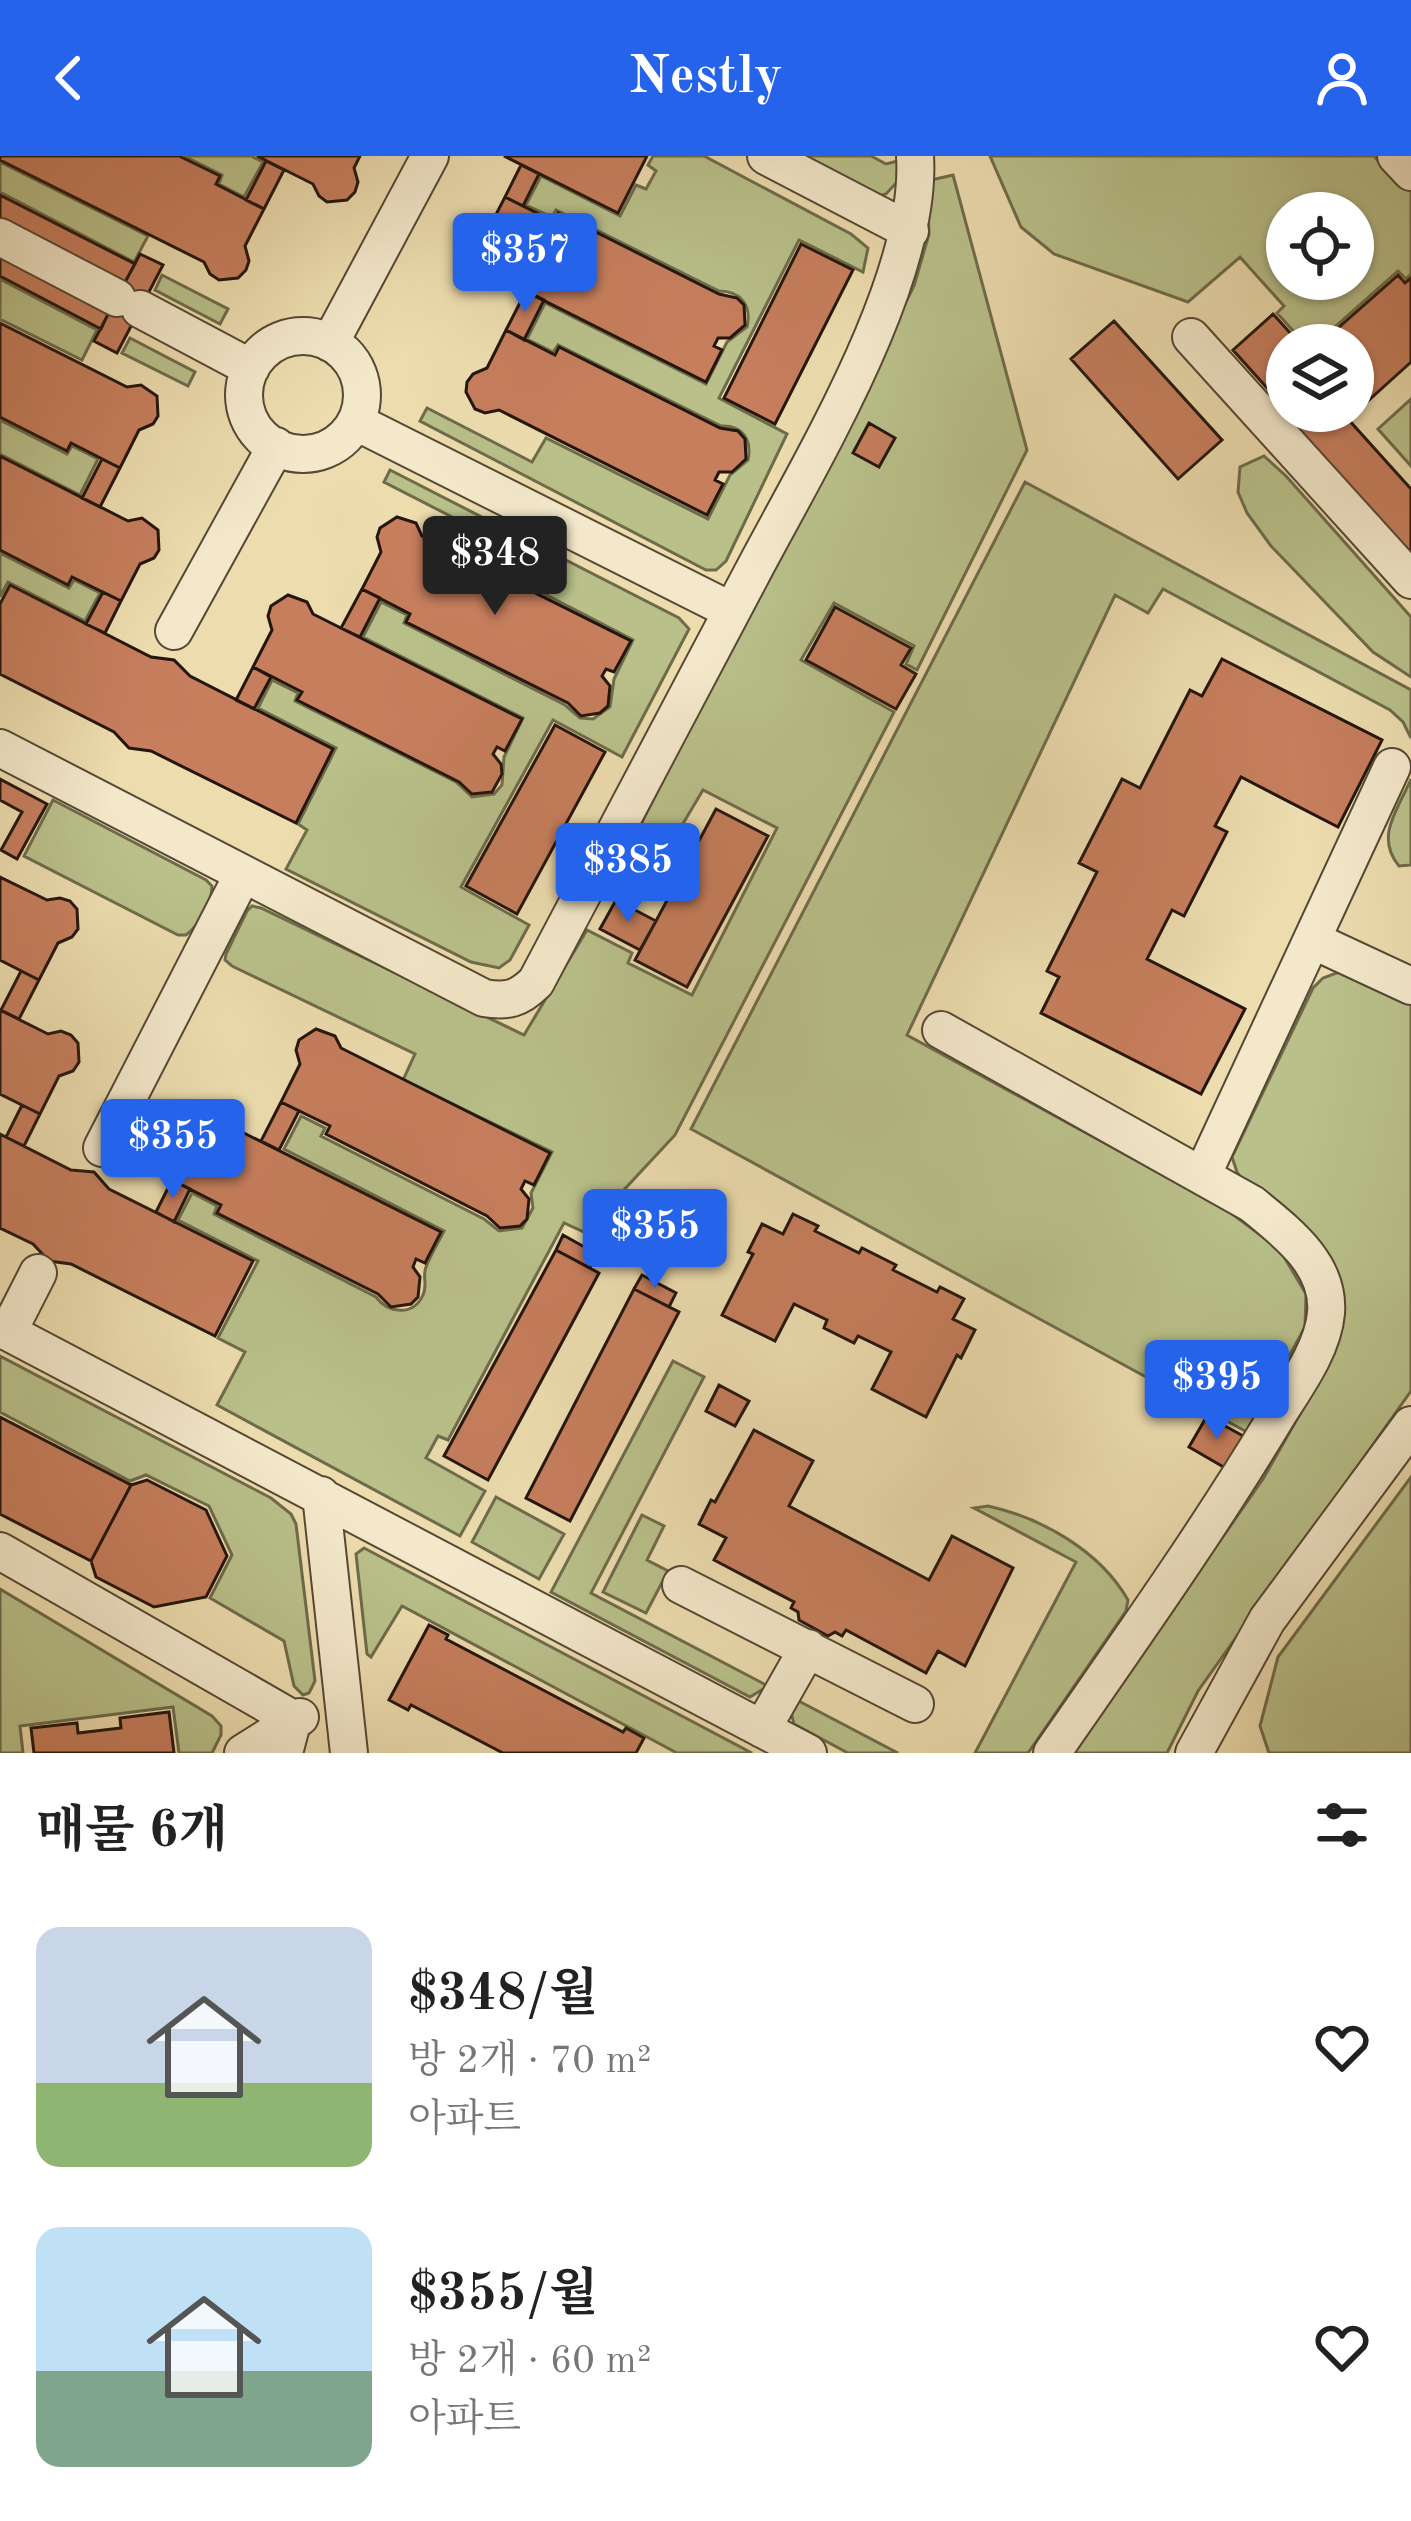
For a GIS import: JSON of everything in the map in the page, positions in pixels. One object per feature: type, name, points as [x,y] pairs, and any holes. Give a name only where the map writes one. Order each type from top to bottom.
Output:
[{"type":"street","points":[[330,343],[430,156]]},
{"type":"street","points":[[766,156],[910,232]]},
{"type":"street","points":[[0,748],[484,998],[503,1001],[522,996],[536,982],[875,328],[910,232],[914,156]]},
{"type":"street","points":[[1396,156],[1411,172]]},
{"type":"street","points":[[0,237],[251,368]]},
{"type":"street","points":[[307,336],[330,343],[350,358],[358,373],[362,389],[356,422],[346,436],[317,452],[300,454],[276,446],[248,417],[246,383],[251,368],[261,354],[290,338],[307,336]]},
{"type":"street","points":[[1191,337],[1411,580]]},
{"type":"street","points":[[356,422],[732,611]]},
{"type":"street","points":[[174,632],[276,446]]},
{"type":"street","points":[[1202,1176],[1392,767]]},
{"type":"street","points":[[101,1148],[244,874]]},
{"type":"street","points":[[1312,940],[1411,986]]},
{"type":"street","points":[[941,1030],[1252,1204],[1294,1238],[1323,1285],[1326,1314],[1310,1360],[1169,1585],[1052,1753]]},
{"type":"street","points":[[38,1273],[4,1330],[808,1753]]},
{"type":"street","points":[[1193,1753],[1267,1620],[1411,1425]]},
{"type":"street","points":[[321,1495],[349,1753]]},
{"type":"street","points":[[0,1551],[288,1736]]},
{"type":"street","points":[[680,1585],[915,1704]]},
{"type":"street","points":[[762,1729],[808,1648]]},
{"type":"street","points":[[243,1753],[288,1736],[344,1705]]},
{"type":"green space","points":[[184,156],[251,156],[263,162],[244,197],[219,184],[222,175]]},
{"type":"green space","points":[[653,156],[704,156],[851,234],[868,248],[863,272],[799,240],[719,398],[787,434],[726,561],[716,570],[706,570],[420,421],[427,408],[532,462],[546,438],[708,519],[730,475],[748,460],[749,446],[740,431],[558,345],[553,352],[527,339],[545,303],[706,384],[727,342],[747,327],[746,306],[739,297],[556,210],[552,217],[526,205],[541,176],[620,216],[636,185],[646,189],[656,171],[648,165]]},
{"type":"green space","points":[[796,156],[871,156],[886,164],[898,161],[899,180],[879,196]]},
{"type":"green space","points":[[990,156],[1374,156],[1396,182],[1411,187],[1411,274],[1406,279],[1398,271],[1374,292],[1374,192],[1266,192],[1266,286],[1240,257],[1188,302],[1054,254],[1021,227]]},
{"type":"green space","points":[[0,162],[148,236],[134,262],[0,192]]},
{"type":"green space","points":[[953,175],[1027,450],[917,670],[906,664],[914,646],[834,603],[801,660],[894,712],[675,1135],[622,1192],[597,1238],[564,1223],[448,1440],[438,1436],[426,1458],[485,1491],[460,1536],[217,1405],[245,1352],[218,1338],[258,1261],[178,1220],[192,1193],[217,1206],[214,1214],[387,1307],[407,1310],[423,1295],[426,1267],[444,1231],[284,1149],[301,1116],[325,1128],[321,1136],[499,1231],[522,1228],[533,1208],[531,1193],[552,1152],[403,1080],[415,1054],[232,966],[226,954],[247,911],[252,906],[261,908],[524,1035],[587,930],[632,953],[628,963],[692,995],[777,828],[703,790],[669,847],[651,848],[643,841],[642,822],[914,286],[929,234],[927,181]]},
{"type":"green space","points":[[162,275],[228,309],[220,324],[155,290]]},
{"type":"green space","points":[[0,279],[97,330],[82,360],[0,319]]},
{"type":"green space","points":[[1279,300],[1365,300],[1338,324],[1287,324],[1277,313],[1284,306]]},
{"type":"green space","points":[[130,338],[195,372],[188,386],[122,353]]},
{"type":"green space","points":[[1411,399],[1411,466],[1378,429]]},
{"type":"green space","points":[[0,420],[67,454],[72,446],[98,459],[80,495],[0,454]]},
{"type":"green space","points":[[1264,456],[1411,617],[1411,677],[1373,652],[1271,546],[1247,513],[1238,492],[1240,467]]},
{"type":"green space","points":[[390,470],[679,618],[689,629],[622,757],[553,720],[461,887],[529,925],[510,960],[499,968],[471,962],[286,869],[307,830],[298,824],[336,748],[258,708],[272,680],[298,693],[295,701],[456,782],[472,797],[494,794],[502,785],[504,757],[523,718],[363,637],[381,602],[407,615],[404,623],[565,705],[580,718],[593,719],[610,707],[614,679],[633,640],[481,561],[493,538],[384,482]]},
{"type":"green space","points":[[1025,482],[1411,690],[1411,738],[1390,710],[1163,589],[1148,613],[1115,595],[907,1035],[1227,1210],[1280,1250],[1306,1294],[1305,1327],[1247,1432],[691,1129]]},
{"type":"green space","points":[[0,553],[69,588],[74,580],[100,593],[85,621],[8,582],[0,597]]},
{"type":"green space","points":[[1411,779],[1411,865],[1399,866],[1389,834]]},
{"type":"green space","points":[[53,800],[206,880],[212,886],[210,899],[191,931],[178,935],[24,856]]},
{"type":"green space","points":[[1339,972],[1411,1000],[1411,1391],[1198,1691],[1167,1753],[1068,1753],[1263,1479],[1329,1363],[1342,1319],[1237,1172],[1232,1157],[1313,988]]},
{"type":"green space","points":[[0,1356],[271,1498],[291,1514],[315,1681],[309,1693],[303,1695],[294,1686],[284,1641],[210,1598],[232,1555],[209,1506],[146,1475],[130,1481],[0,1412]]},
{"type":"green space","points":[[673,1361],[704,1377],[591,1593],[768,1686],[750,1697],[551,1592]]},
{"type":"green space","points":[[1411,1477],[1411,1753],[1269,1753],[1260,1726],[1278,1657]]},
{"type":"green space","points":[[496,1497],[564,1534],[539,1579],[472,1542]]},
{"type":"green space","points":[[988,1506],[1029,1519],[1068,1539],[1102,1566],[1128,1600],[1126,1611],[1028,1753],[975,1753],[1076,1562],[974,1508]]},
{"type":"green space","points":[[642,1515],[664,1526],[647,1560],[668,1571],[646,1613],[603,1592]]},
{"type":"green space","points":[[364,1548],[752,1753],[677,1753],[402,1606],[371,1657],[356,1554]]},
{"type":"green space","points":[[0,1589],[212,1716],[221,1726],[221,1735],[212,1753],[179,1753],[173,1707],[20,1726],[23,1753],[0,1753]]},
{"type":"green space","points":[[793,1698],[898,1753],[848,1753],[794,1724]]},
{"type":"building","points":[[0,156],[179,156],[220,176],[216,184],[264,209],[245,246],[246,270],[238,278],[219,280],[204,262]]},
{"type":"building","points":[[257,156],[360,156],[354,168],[355,192],[347,200],[327,202],[313,184]]},
{"type":"building","points":[[504,156],[647,156],[618,213]]},
{"type":"building","points":[[266,161],[284,170],[264,209],[246,200]]},
{"type":"building","points":[[521,165],[539,174],[523,206],[505,197]]},
{"type":"building","points":[[0,195],[135,264],[125,282],[0,218]]},
{"type":"building","points":[[505,197],[553,221],[558,213],[719,294],[737,298],[744,305],[745,325],[730,338],[718,338],[714,346],[722,350],[706,382],[497,277],[474,276],[464,259],[466,248],[486,234]]},
{"type":"building","points":[[801,244],[853,270],[775,424],[724,398]]},
{"type":"building","points":[[0,253],[110,310],[101,329],[0,276]]},
{"type":"building","points":[[140,254],[163,265],[117,353],[94,341]]},
{"type":"building","points":[[1398,275],[1405,283],[1411,278],[1411,362],[1374,395],[1374,324],[1342,324]]},
{"type":"building","points":[[526,291],[544,300],[524,340],[506,330]]},
{"type":"building","points":[[1273,314],[1282,324],[1266,324],[1266,387],[1233,350]]},
{"type":"building","points":[[1114,321],[1222,440],[1178,479],[1071,359]]},
{"type":"building","points":[[0,323],[127,387],[141,385],[157,396],[158,416],[139,430],[120,468],[71,443],[67,451],[0,417]]},
{"type":"building","points":[[506,330],[555,355],[559,347],[720,428],[738,431],[745,439],[746,459],[732,472],[719,472],[715,480],[723,484],[707,515],[499,410],[475,409],[466,392],[467,382],[487,368]]},
{"type":"building","points":[[869,423],[895,438],[879,467],[853,453]]},
{"type":"building","points":[[1296,432],[1360,432],[1411,489],[1411,568]]},
{"type":"building","points":[[0,456],[128,521],[142,518],[158,530],[159,550],[140,564],[121,601],[72,577],[68,585],[0,550]]},
{"type":"building","points":[[102,459],[120,468],[100,507],[82,498]]},
{"type":"building","points":[[397,517],[416,523],[422,536],[631,641],[614,672],[606,669],[602,676],[610,686],[608,706],[600,713],[581,716],[568,703],[406,622],[410,614],[362,589],[381,552],[380,528]]},
{"type":"building","points":[[10,585],[151,657],[174,660],[190,676],[333,749],[296,823],[151,751],[129,748],[114,732],[0,674],[0,604]]},
{"type":"building","points":[[362,589],[380,598],[360,637],[341,628]]},
{"type":"building","points":[[103,592],[121,601],[105,633],[86,624]]},
{"type":"building","points":[[288,595],[307,602],[313,614],[522,719],[505,751],[497,747],[493,754],[502,774],[492,792],[472,794],[459,782],[297,700],[302,692],[253,667],[272,630],[271,606]]},
{"type":"building","points":[[835,607],[911,648],[901,665],[916,674],[896,709],[806,660]]},
{"type":"building","points":[[1222,659],[1382,740],[1338,827],[1241,777],[1215,826],[1227,832],[1184,916],[1172,910],[1147,959],[1245,1009],[1201,1094],[1041,1013],[1059,977],[1047,971],[1097,872],[1079,863],[1122,779],[1140,788],[1190,690],[1202,696]]},
{"type":"building","points":[[253,667],[271,677],[254,709],[236,700]]},
{"type":"building","points":[[555,725],[605,752],[517,914],[466,886]]},
{"type":"building","points":[[0,779],[47,804],[17,859],[1,850],[22,812],[0,800]]},
{"type":"building","points":[[716,809],[768,836],[687,987],[635,960]]},
{"type":"building","points":[[0,877],[47,900],[70,901],[77,909],[78,929],[58,943],[39,980],[0,960]]},
{"type":"building","points":[[616,900],[656,921],[640,950],[600,929]]},
{"type":"building","points":[[21,971],[39,980],[19,1019],[1,1010]]},
{"type":"building","points":[[0,1010],[48,1034],[71,1035],[78,1043],[79,1062],[73,1071],[59,1076],[40,1114],[0,1094]]},
{"type":"building","points":[[316,1029],[335,1036],[341,1048],[550,1153],[534,1185],[525,1181],[521,1189],[529,1199],[527,1219],[520,1226],[500,1228],[487,1216],[326,1134],[330,1126],[281,1102],[300,1064],[299,1040]]},
{"type":"building","points":[[281,1102],[299,1111],[279,1150],[261,1141]]},
{"type":"building","points":[[22,1105],[40,1114],[24,1146],[6,1137]]},
{"type":"building","points":[[207,1108],[227,1115],[232,1127],[441,1232],[425,1263],[416,1259],[413,1267],[420,1277],[418,1297],[411,1304],[391,1307],[378,1294],[217,1213],[221,1205],[172,1180],[191,1143],[190,1119]]},
{"type":"building","points":[[0,1134],[71,1170],[94,1172],[109,1189],[253,1261],[215,1336],[71,1264],[49,1261],[33,1244],[0,1228]]},
{"type":"building","points":[[172,1180],[190,1189],[174,1222],[156,1212]]},
{"type":"building","points":[[793,1214],[818,1226],[815,1231],[896,1265],[893,1270],[937,1292],[940,1287],[964,1299],[953,1319],[975,1330],[926,1417],[872,1389],[891,1352],[858,1336],[854,1343],[824,1328],[827,1320],[794,1304],[775,1341],[722,1315],[753,1254],[748,1252],[762,1224],[783,1234]]},
{"type":"building","points":[[563,1235],[597,1254],[590,1268],[556,1250]]},
{"type":"building","points":[[556,1250],[599,1273],[488,1480],[444,1456]]},
{"type":"building","points":[[642,1275],[676,1293],[669,1307],[634,1289]]},
{"type":"building","points":[[634,1289],[679,1312],[570,1521],[526,1498]]},
{"type":"building","points":[[719,1385],[749,1401],[735,1426],[706,1411]]},
{"type":"building","points":[[1207,1416],[1245,1437],[1227,1469],[1189,1447]]},
{"type":"building","points":[[0,1417],[131,1485],[91,1561],[0,1514]]},
{"type":"building","points":[[754,1430],[813,1461],[789,1506],[929,1580],[952,1536],[1013,1568],[965,1666],[938,1651],[926,1673],[846,1630],[842,1636],[835,1632],[828,1636],[799,1620],[798,1612],[791,1608],[794,1602],[714,1560],[726,1538],[699,1524]]},
{"type":"building","points":[[147,1480],[206,1510],[227,1556],[206,1597],[154,1607],[96,1577],[91,1561],[131,1485]]},
{"type":"building","points":[[429,1625],[448,1635],[446,1639],[623,1732],[626,1728],[644,1738],[636,1753],[503,1753],[411,1705],[408,1710],[389,1700]]},
{"type":"building","points":[[169,1712],[174,1753],[34,1753],[31,1728],[77,1723],[78,1733],[121,1728],[120,1718]]}]
